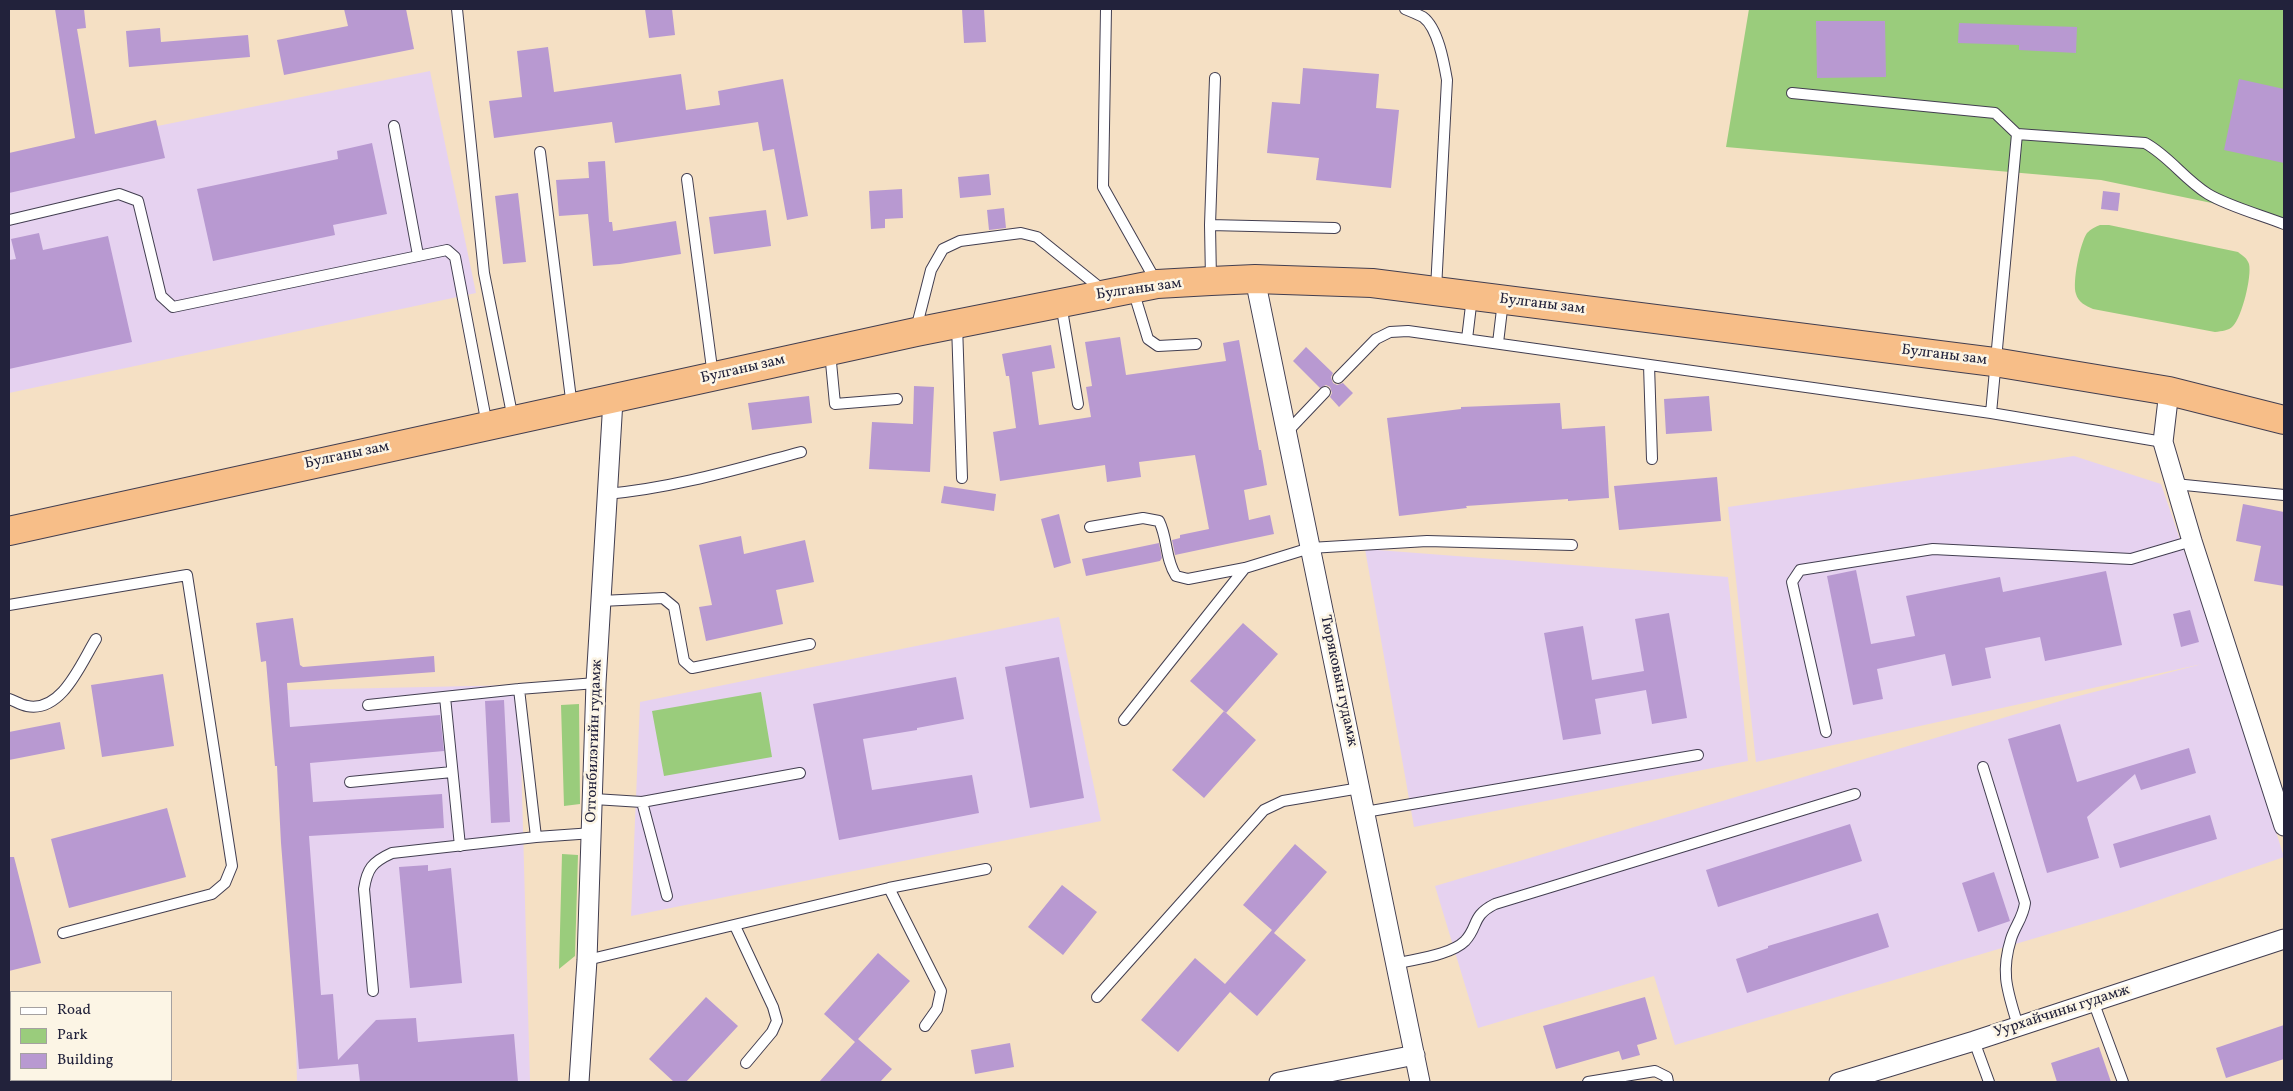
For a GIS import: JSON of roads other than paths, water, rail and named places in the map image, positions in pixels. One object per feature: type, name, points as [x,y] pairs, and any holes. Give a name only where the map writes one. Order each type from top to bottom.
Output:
[{"type":"highway","name":"Булганы зам","points":[[9,531],[916,332],[1132,289],[1211,281],[1255,279],[1372,283],[1994,362],[2169,391],[2284,420]]},
{"type":"street","name":"Тюряковын гудамж","points":[[1255,279],[1420,1082]]},
{"type":"street","points":[[2169,391],[2163,442],[2192,541],[2284,826]]},
{"type":"street","name":"Отгонбилэгийн гудамж","points":[[579,1082],[587,960],[594,799],[596,683],[613,400]]},
{"type":"street","name":"Уурхайчины гудамж","points":[[1841,1082],[1974,1041],[2284,939]]},
{"type":"street","points":[[1279,1082],[1415,1055]]},
{"type":"lane","points":[[458,9],[500,423]]},
{"type":"lane","points":[[1106,9],[1103,188],[1148,339],[1158,346],[1196,344]]},
{"type":"lane","points":[[1404,9],[1424,18],[1431,28],[1443,56],[1447,80],[1436,290]]},
{"type":"lane","points":[[1211,281],[1210,225],[1216,78]]},
{"type":"lane","points":[[1792,93],[1995,113],[2017,134],[2145,143],[2156,149],[2187,178],[2209,194],[2284,224]]},
{"type":"lane","points":[[394,126],[418,255]]},
{"type":"lane","points":[[1991,413],[1994,362],[2017,134]]},
{"type":"lane","points":[[540,152],[572,408]]},
{"type":"lane","points":[[687,179],[713,377]]},
{"type":"lane","points":[[9,220],[119,194],[138,201],[161,296],[173,307],[447,250],[455,257],[500,423]]},
{"type":"lane","points":[[1210,225],[1335,228]]},
{"type":"lane","points":[[916,332],[931,270],[943,249],[960,241],[1022,233],[1037,237],[1132,289]]},
{"type":"lane","points":[[1467,339],[1472,296]]},
{"type":"lane","points":[[1498,343],[1503,300]]},
{"type":"lane","points":[[1061,303],[1078,404]]},
{"type":"lane","points":[[956,324],[962,478]]},
{"type":"lane","points":[[1338,378],[1376,339],[1390,332],[1408,331],[1991,413],[2163,442]]},
{"type":"lane","points":[[830,351],[835,404],[897,399]]},
{"type":"lane","points":[[1649,365],[1652,459]]},
{"type":"lane","points":[[1286,432],[1324,392]]},
{"type":"lane","points":[[607,494],[639,491],[711,476],[801,452]]},
{"type":"lane","points":[[2175,484],[2284,495]]},
{"type":"lane","points":[[1090,527],[1143,518],[1159,521],[1165,533],[1170,566],[1176,576],[1188,579],[1245,568],[1310,548],[1427,541],[1572,545]]},
{"type":"lane","points":[[1826,732],[1792,582],[1800,570],[1933,549],[2131,559],[2192,541]]},
{"type":"lane","points":[[1124,720],[1245,568]]},
{"type":"lane","points":[[9,605],[187,575],[189,585],[232,866],[225,883],[212,894],[63,933]]},
{"type":"lane","points":[[601,601],[663,598],[674,607],[684,661],[692,668],[810,644]]},
{"type":"lane","points":[[9,699],[28,706],[46,705],[59,698],[96,639]]},
{"type":"lane","points":[[368,705],[596,683]]},
{"type":"lane","points":[[519,689],[536,837]]},
{"type":"lane","points":[[445,697],[460,846]]},
{"type":"lane","points":[[1365,812],[1698,755]]},
{"type":"lane","points":[[1983,767],[2025,903],[2023,916],[2011,939],[2004,969],[2018,1026]]},
{"type":"lane","points":[[350,782],[452,772]]},
{"type":"lane","points":[[594,799],[642,802],[800,773]]},
{"type":"lane","points":[[1097,997],[1264,810],[1284,800],[1360,788]]},
{"type":"lane","points":[[1396,964],[1452,950],[1470,936],[1478,915],[1495,904],[1855,794]]},
{"type":"lane","points":[[642,802],[667,896]]},
{"type":"lane","points":[[373,991],[364,889],[366,873],[378,859],[392,853],[536,837],[592,833]]},
{"type":"lane","points":[[587,960],[889,888],[986,869]]},
{"type":"lane","points":[[889,888],[941,991],[937,1009],[925,1026]]},
{"type":"lane","points":[[735,926],[777,1021],[772,1032],[746,1062]]},
{"type":"lane","points":[[2093,1001],[2123,1082]]},
{"type":"lane","points":[[1974,1041],[1989,1082]]},
{"type":"lane","points":[[1588,1082],[1655,1070],[1667,1077],[1668,1082]]}]
